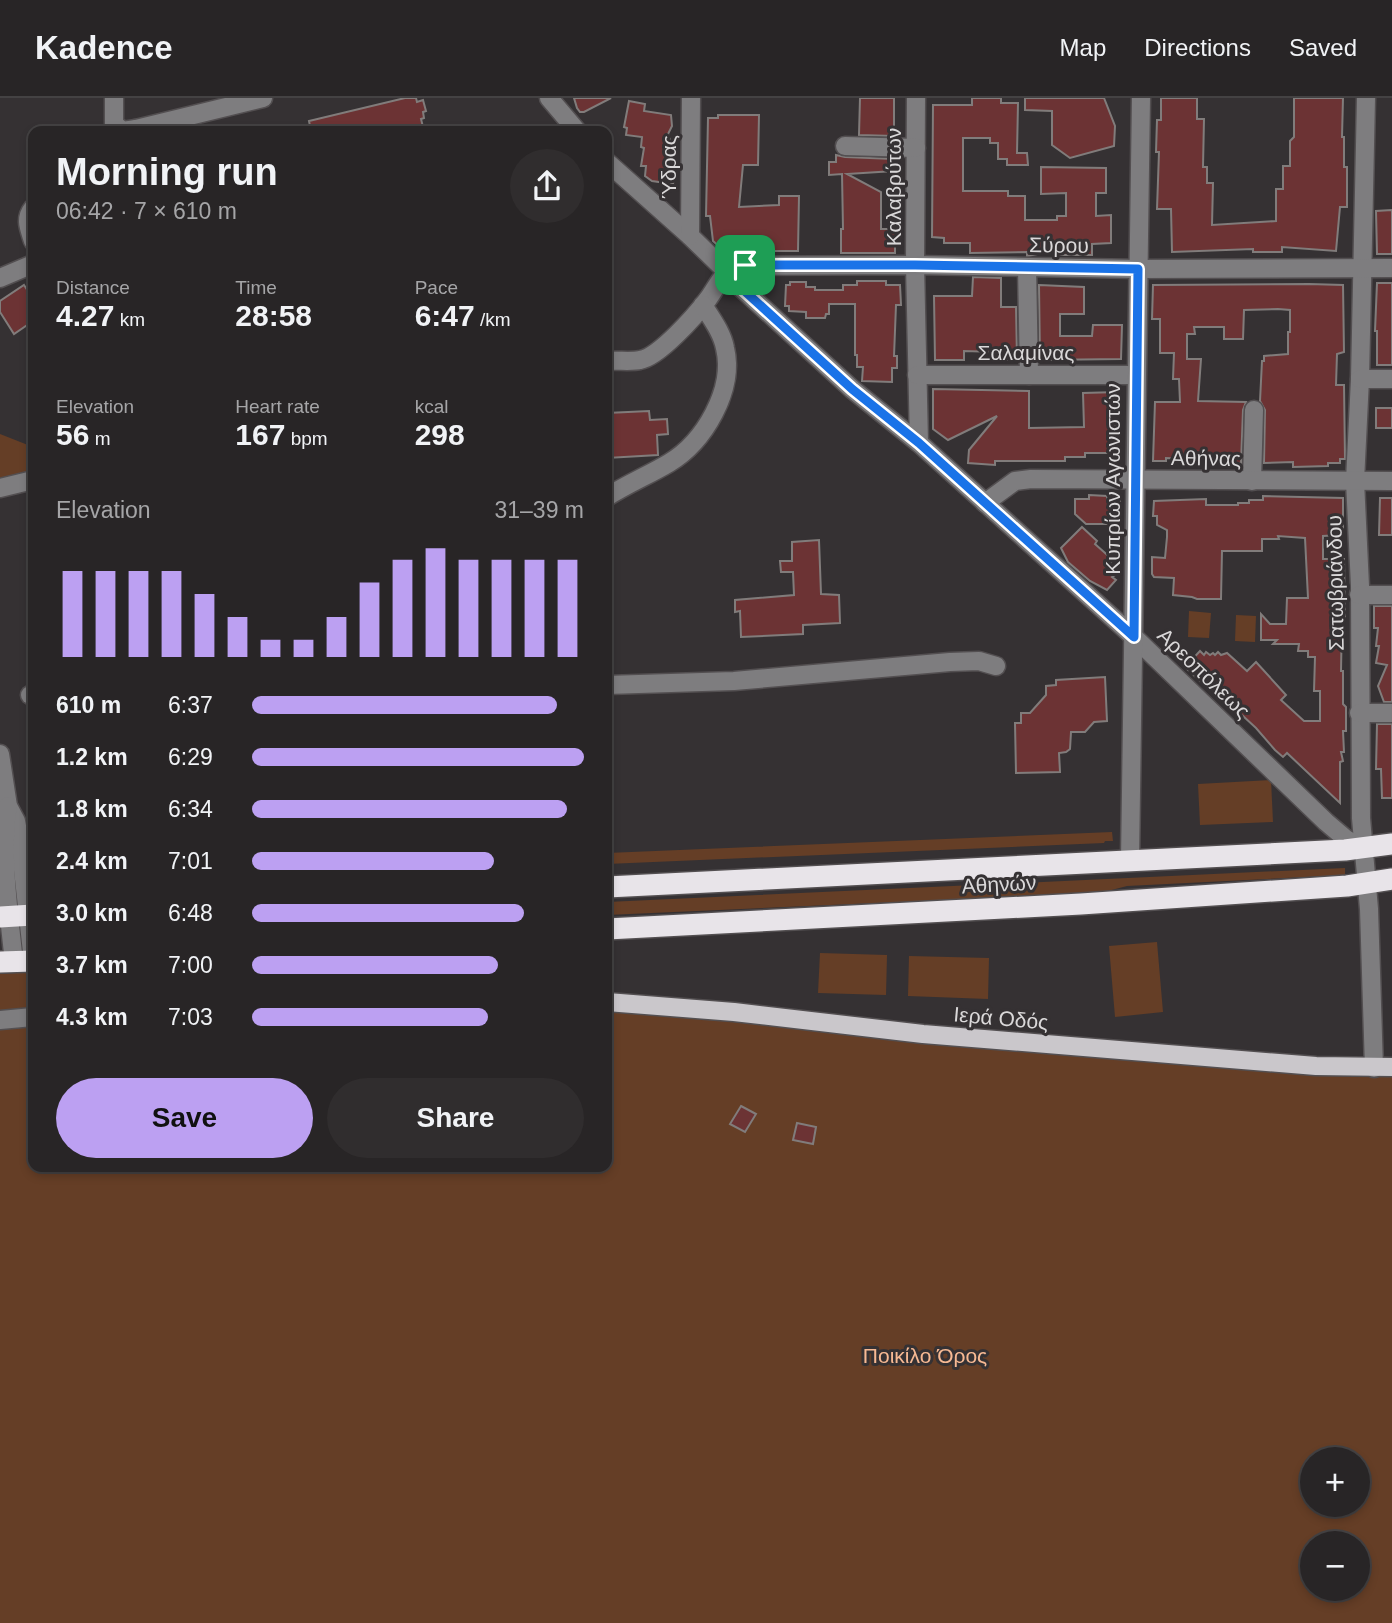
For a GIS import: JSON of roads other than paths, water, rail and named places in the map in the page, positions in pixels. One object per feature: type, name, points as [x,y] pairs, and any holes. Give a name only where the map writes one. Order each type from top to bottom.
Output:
[{"type":"highway","name":"Αθηνών","points":[[612,887],[1363,849],[1392,845]]},
{"type":"highway","name":"Αθηνών","points":[[612,929],[1081,904],[1392,879]]},
{"type":"main road","name":"Ιερά Οδός","points":[[612,1002],[734,1012],[923,1034],[1316,1066],[1383,1067]]},
{"type":"street","points":[[108,126],[114,98]]},
{"type":"street","points":[[153,126],[263,98]]},
{"type":"street","points":[[550,98],[572,126]]},
{"type":"street","name":"Ύδρας","points":[[690,236],[691,98]]},
{"type":"street","name":"Καλαβρύτων","points":[[916,98],[915,265],[919,443]]},
{"type":"street","name":"Κυπρίων Αγωνιστών","points":[[1130,861],[1141,98]]},
{"type":"street","name":"Σατωβριάνδου","points":[[1366,98],[1355,481],[1359,713],[1363,849],[1383,1067]]},
{"type":"street","points":[[845,146],[916,148]]},
{"type":"street","points":[[612,166],[726,271],[704,305],[648,358],[637,361],[612,360]]},
{"type":"street","name":"Σύρου","points":[[726,271],[745,265],[1138,269],[1392,268]]},
{"type":"street","name":"Αρεοπόλεως","points":[[745,265],[738,285],[852,389],[919,443],[1134,637],[1326,822],[1363,849]]},
{"type":"street","points":[[0,278],[28,266]]},
{"type":"street","points":[[1027,267],[1029,375]]},
{"type":"street","points":[[612,494],[670,462],[693,443],[715,414],[726,366],[726,348],[704,305]]},
{"type":"street","name":"Σαλαμίνας","points":[[918,375],[1135,374]]},
{"type":"street","points":[[1360,379],[1392,379]]},
{"type":"street","points":[[1252,481],[1254,410]]},
{"type":"street","points":[[0,488],[28,481]]},
{"type":"street","name":"Αθήνας","points":[[985,503],[1015,481],[1392,481]]},
{"type":"street","points":[[1359,595],[1392,595]]},
{"type":"street","points":[[612,685],[734,681],[950,662],[979,661],[996,666]]},
{"type":"street","points":[[1359,713],[1392,713]]},
{"type":"street","points":[[0,754],[8,806],[16,821],[20,842],[16,961]]},
{"type":"street","points":[[0,1020],[28,1017]]},
{"type":"park label","name":"Ποικίλο Όρος","points":[[925,1355]]}]
